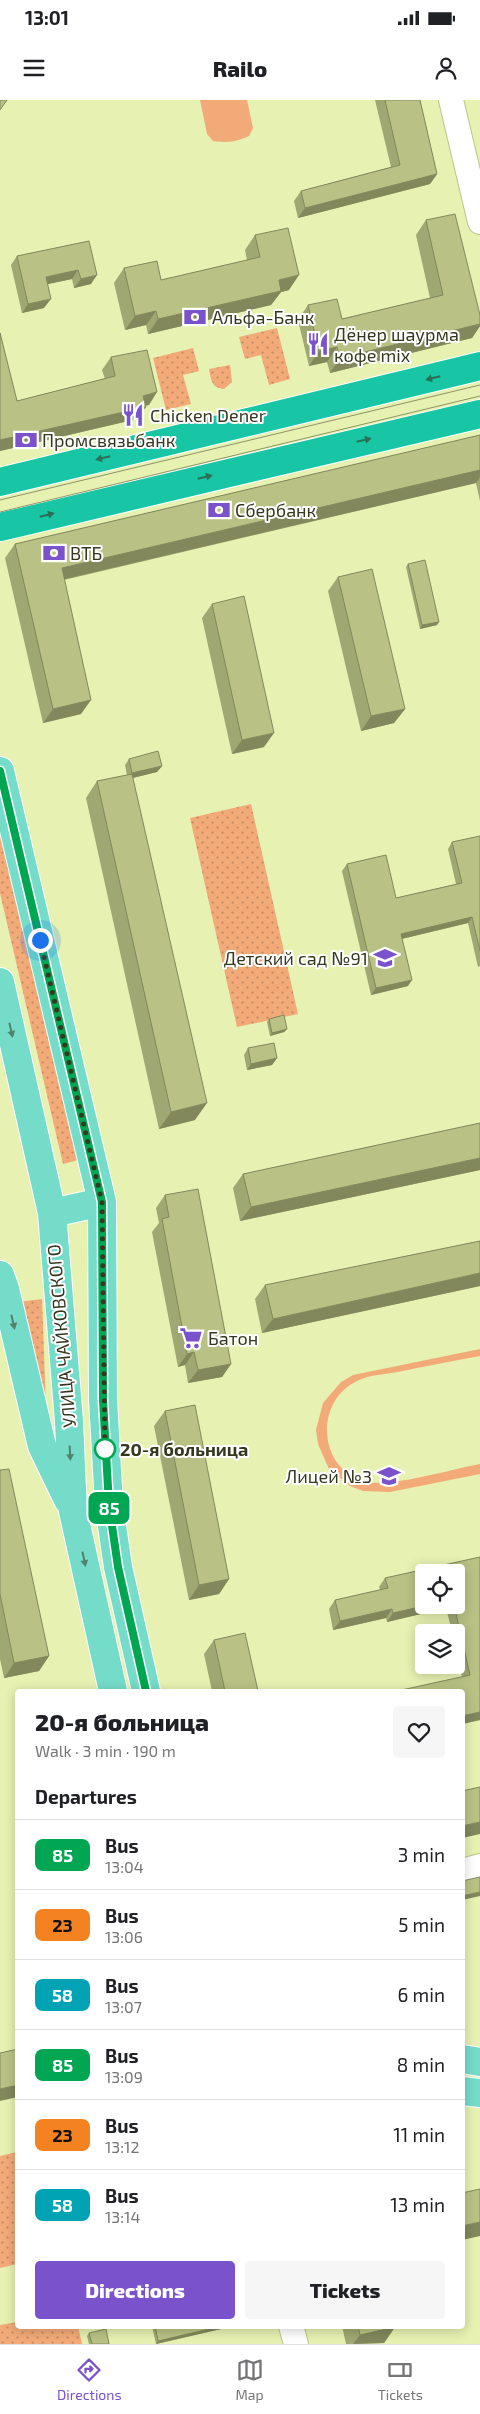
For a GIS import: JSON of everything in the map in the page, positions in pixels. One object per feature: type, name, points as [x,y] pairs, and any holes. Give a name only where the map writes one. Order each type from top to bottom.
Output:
[{"type":"highway","points":[[0,482],[480,366]]},
{"type":"highway","points":[[0,527],[480,414]]},
{"type":"main road","name":"УЛИЦА ЧАЙКОВСКОГО","points":[[0,771],[102,1202],[103,1400],[109,1505],[120,1576],[146,1689]]},
{"type":"main road","name":"УЛИЦА ЧАЙКОВСКОГО","points":[[0,982],[52,1213],[69,1421],[73,1511],[113,1689]]},
{"type":"main road","points":[[52,1213],[102,1202]]},
{"type":"main road","points":[[0,1275],[5,1289],[42,1446],[73,1511]]},
{"type":"main road","points":[[465,2060],[480,2062]]},
{"type":"main road","points":[[465,2090],[480,2093]]},
{"type":"street","points":[[451,100],[480,222]]},
{"type":"street","points":[[465,1870],[480,1866]]},
{"type":"street","points":[[293,2329],[296,2344]]},
{"type":"shaded area","points":[[200,100],[247,100],[253,128],[249,136],[231,142],[213,141],[207,134]]},
{"type":"shaded area","points":[[277,328],[290,379],[269,385],[261,355],[245,359],[239,337]]},
{"type":"shaded area","points":[[193,348],[199,371],[183,375],[191,404],[166,410],[153,358]]},
{"type":"shaded area","points":[[230,365],[232,382],[224,389],[217,387],[211,380],[209,369]]},
{"type":"shaded area","points":[[251,804],[298,1014],[237,1027],[190,818]]},
{"type":"shaded area","points":[[0,830],[82,1159],[63,1164],[0,893]]},
{"type":"shaded area","points":[[42,1299],[46,1408],[18,1302]]},
{"type":"shaded area","points":[[480,1349],[480,1356],[372,1376],[357,1381],[343,1391],[333,1404],[328,1420],[327,1436],[331,1451],[339,1465],[351,1476],[368,1482],[379,1483],[407,1480],[480,1464],[480,1474],[390,1492],[363,1491],[350,1486],[329,1469],[318,1444],[316,1430],[323,1403],[341,1382],[353,1375]]},
{"type":"shaded area","points":[[15,2152],[15,2264],[0,2268],[0,2156]]},
{"type":"shaded area","points":[[15,2322],[15,2329],[79,2329],[82,2344],[0,2344],[0,2325]]},
{"type":"building","points":[[0,100],[7,100],[0,110]]},
{"type":"building","points":[[385,100],[420,100],[437,174],[305,208],[301,191],[400,165]]},
{"type":"building","points":[[455,214],[480,315],[480,324],[340,358],[337,347],[319,351],[308,305],[337,299],[342,319],[443,295],[426,220]]},
{"type":"building","points":[[288,228],[299,275],[279,280],[281,291],[158,319],[156,311],[135,316],[124,268],[157,261],[161,280],[260,257],[255,235]]},
{"type":"building","points":[[89,241],[97,275],[81,279],[78,270],[46,277],[51,299],[28,304],[17,256]]},
{"type":"building","points":[[0,333],[17,401],[115,376],[111,357],[147,350],[157,392],[143,396],[146,407],[0,440]]},
{"type":"building","points":[[480,435],[480,470],[62,568],[91,700],[53,709],[15,544]]},
{"type":"building","points":[[425,560],[439,622],[422,625],[408,564]]},
{"type":"building","points":[[372,569],[405,709],[371,716],[338,577]]},
{"type":"building","points":[[244,596],[274,733],[242,740],[212,604]]},
{"type":"building","points":[[158,751],[162,766],[132,773],[129,759]]},
{"type":"building","points":[[132,774],[207,1103],[171,1112],[97,781]]},
{"type":"building","points":[[480,836],[480,951],[472,917],[401,934],[412,980],[376,988],[347,864],[386,855],[396,898],[462,883],[452,842]]},
{"type":"building","points":[[284,1015],[287,1029],[272,1033],[269,1019]]},
{"type":"building","points":[[274,1043],[277,1058],[251,1064],[248,1048]]},
{"type":"building","points":[[480,1123],[480,1158],[251,1207],[243,1174]]},
{"type":"building","points":[[198,1189],[231,1364],[198,1370],[194,1352],[187,1354],[162,1219],[169,1217],[165,1195]]},
{"type":"building","points":[[480,1241],[480,1273],[273,1319],[265,1285]]},
{"type":"building","points":[[195,1405],[229,1579],[199,1585],[165,1411]]},
{"type":"building","points":[[9,1469],[49,1656],[14,1663],[0,1594],[0,1470]]},
{"type":"building","points":[[480,1557],[480,1712],[465,1715],[465,1689],[406,1689],[470,1675],[465,1653],[465,1624],[458,1624],[456,1614],[465,1614],[465,1564],[448,1564]]},
{"type":"building","points":[[415,1571],[415,1608],[393,1613],[392,1609],[340,1621],[335,1600],[388,1588],[385,1578]]},
{"type":"building","points":[[245,1633],[258,1689],[225,1689],[214,1640]]},
{"type":"building","points":[[480,1787],[480,1822],[465,1825],[465,1790]]},
{"type":"building","points":[[480,1877],[480,1892],[465,1895],[465,1880]]},
{"type":"building","points":[[15,2050],[15,2086],[0,2089],[0,2053]]},
{"type":"building","points":[[480,2189],[480,2222],[465,2225],[465,2192]]},
{"type":"building","points":[[106,2329],[109,2344],[92,2344],[89,2333]]},
{"type":"building","points":[[156,2329],[209,2329],[158,2341]]},
{"type":"building","points":[[359,2329],[386,2329],[360,2335]]},
{"type":"tram line","points":[[0,500],[480,385]]},
{"type":"tram line","points":[[0,512],[480,396]]},
{"type":"bus line","name":"85","points":[[0,771],[102,1202],[104,1446],[109,1505],[118,1567],[146,1689]]},
{"type":"place","name":"Альфа-Банк","points":[[195,317]]},
{"type":"place","name":"Дёнер шаурма кофе mix","points":[[318,344]]},
{"type":"place","name":"Chicken Dener","points":[[133,415]]},
{"type":"place","name":"Промсвязьбанк","points":[[26,440]]},
{"type":"place","name":"Сбербанк","points":[[219,510]]},
{"type":"place","name":"ВТБ","points":[[54,553]]},
{"type":"place","name":"Детский сад №91","points":[[385,958]]},
{"type":"place","name":"Батон","points":[[191,1338]]},
{"type":"place","name":"20-я больница","points":[[105,1449]]},
{"type":"place","name":"Лицей №3","points":[[389,1476]]},
{"type":"route","points":[[40,940],[102,1202],[105,1449]]}]
